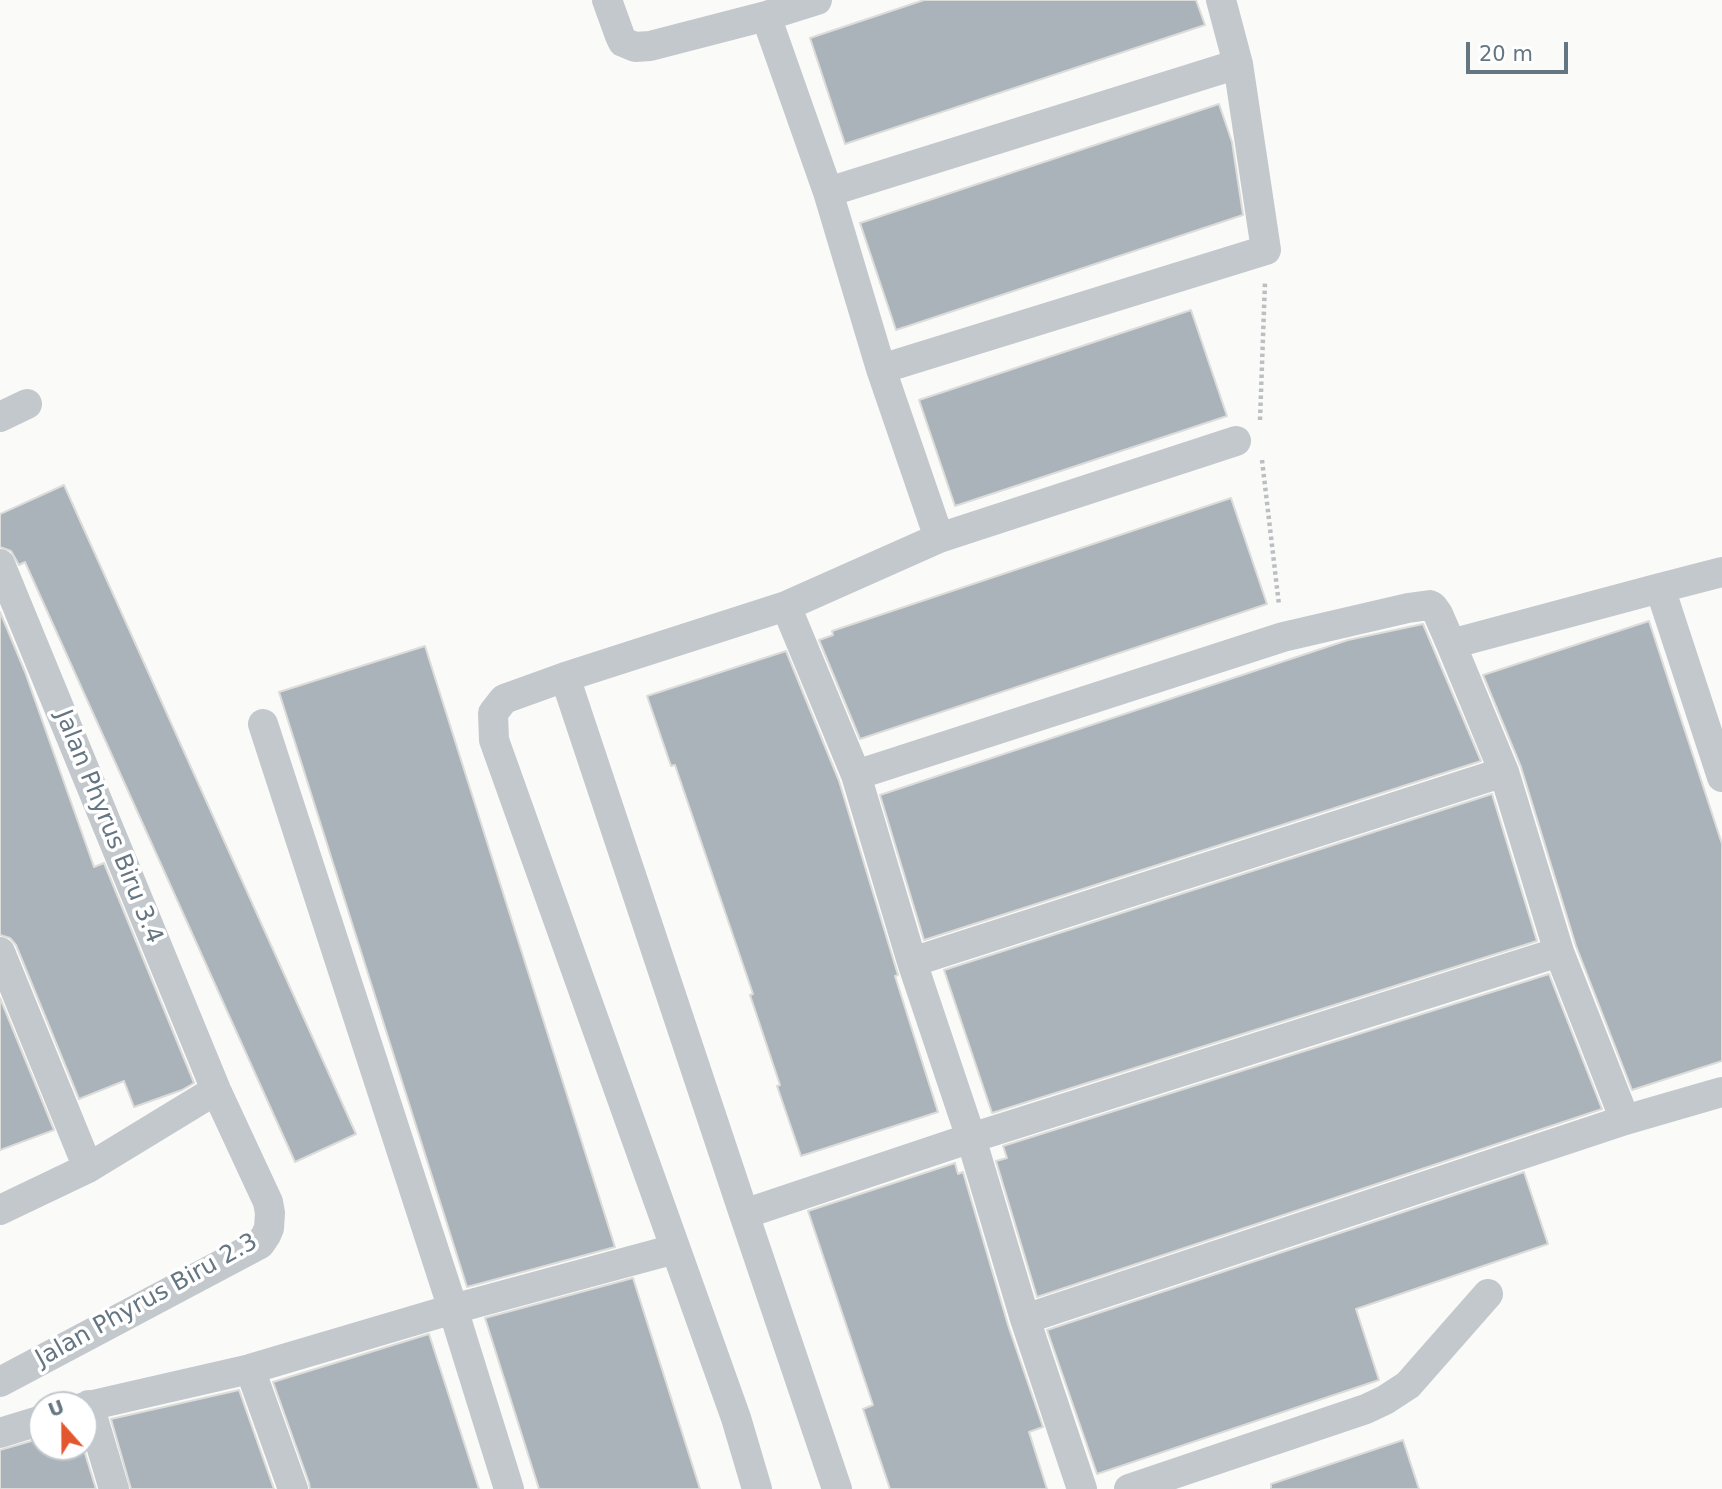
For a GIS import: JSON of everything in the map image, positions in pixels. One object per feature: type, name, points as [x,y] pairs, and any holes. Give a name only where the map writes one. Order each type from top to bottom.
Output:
[{"type":"street","points":[[607,0],[623,42],[635,47],[650,46],[817,0]]},
{"type":"street","points":[[881,369],[1266,250],[1238,64],[1221,0]]},
{"type":"street","points":[[766,16],[828,192],[881,369],[939,538]]},
{"type":"street","points":[[828,192],[1238,64]]},
{"type":"street","points":[[0,416],[27,404]]},
{"type":"street","points":[[757,1489],[736,1418],[494,740],[493,713],[503,699],[786,606],[939,538],[1248,444]]},
{"type":"street","points":[[1451,644],[1722,572]]},
{"type":"street","name":"Jalan Phyrus Biru 3.4","points":[[2,573],[216,1090]]},
{"type":"street","points":[[1660,588],[1722,777]]},
{"type":"street","points":[[856,775],[1283,637],[1426,604],[1433,607],[1504,772],[1559,952],[1625,1120]]},
{"type":"street","points":[[786,606],[856,775],[912,962],[971,1138],[1025,1319],[1082,1489]]},
{"type":"street","points":[[565,677],[837,1489]]},
{"type":"street","points":[[263,724],[509,1489]]},
{"type":"street","points":[[912,962],[1504,772]]},
{"type":"street","points":[[0,952],[88,1168]]},
{"type":"street","points":[[744,1214],[971,1138],[1559,952]]},
{"type":"street","points":[[0,1210],[88,1168],[216,1090]]},
{"type":"street","name":"Jalan Phyrus Biru 2.3","points":[[0,1382],[260,1244],[266,1236],[269,1221],[268,1202],[216,1090]]},
{"type":"street","points":[[1025,1319],[1625,1120],[1722,1092]]},
{"type":"street","points":[[98,1403],[250,1369],[453,1309],[675,1249]]},
{"type":"street","points":[[1129,1489],[1366,1409],[1385,1400],[1408,1385],[1488,1294]]},
{"type":"street","points":[[250,1369],[293,1489]]},
{"type":"street","points":[[0,1433],[28,1424]]},
{"type":"street","points":[[98,1442],[114,1489]]},
{"type":"path","points":[[1260,421],[1266,250]]},
{"type":"path","points":[[1248,444],[1283,637]]},
{"type":"building","points":[[924,0],[1196,0],[1205,25],[845,144],[810,38]]},
{"type":"building","points":[[1219,104],[1232,142],[1243,215],[896,330],[860,223]]},
{"type":"building","points":[[1191,310],[1227,416],[955,506],[919,400]]},
{"type":"building","points":[[64,485],[356,1134],[295,1162],[25,562],[19,565],[11,551],[0,547],[0,514]]},
{"type":"building","points":[[1231,498],[1267,604],[860,739],[819,640],[833,635],[832,631]]},
{"type":"building","points":[[0,612],[25,672],[94,867],[104,863],[194,1083],[134,1107],[124,1081],[79,1099],[16,945],[10,938],[0,935]]},
{"type":"building","points":[[1649,621],[1722,844],[1722,1061],[1632,1090],[1576,946],[1521,767],[1483,675]]},
{"type":"building","points":[[1423,624],[1481,761],[924,940],[880,795],[1348,640]]},
{"type":"building","points":[[425,646],[615,1247],[467,1287],[279,692]]},
{"type":"building","points":[[786,651],[839,781],[898,975],[895,976],[938,1112],[801,1156],[750,995],[753,994],[675,765],[671,766],[647,696]]},
{"type":"building","points":[[1492,794],[1537,941],[992,1113],[944,970]]},
{"type":"building","points":[[1549,974],[1602,1109],[1037,1297],[996,1161],[1007,1158],[1003,1146]]},
{"type":"building","points":[[0,998],[54,1130],[0,1150]]},
{"type":"building","points":[[955,1163],[958,1174],[963,1172],[1008,1325],[1043,1427],[1029,1432],[1047,1489],[890,1489],[863,1409],[873,1405],[808,1211]]},
{"type":"building","points":[[1524,1172],[1548,1244],[1356,1309],[1379,1380],[1097,1474],[1047,1330]]},
{"type":"building","points":[[633,1278],[700,1489],[539,1489],[485,1318]]},
{"type":"building","points":[[429,1334],[479,1489],[310,1489],[273,1382]]},
{"type":"building","points":[[239,1390],[274,1489],[131,1489],[111,1419]]},
{"type":"building","points":[[1403,1440],[1419,1489],[1271,1489],[1271,1484]]},
{"type":"building","points":[[28,1442],[28,1461],[87,1461],[96,1489],[0,1489],[0,1450]]}]
